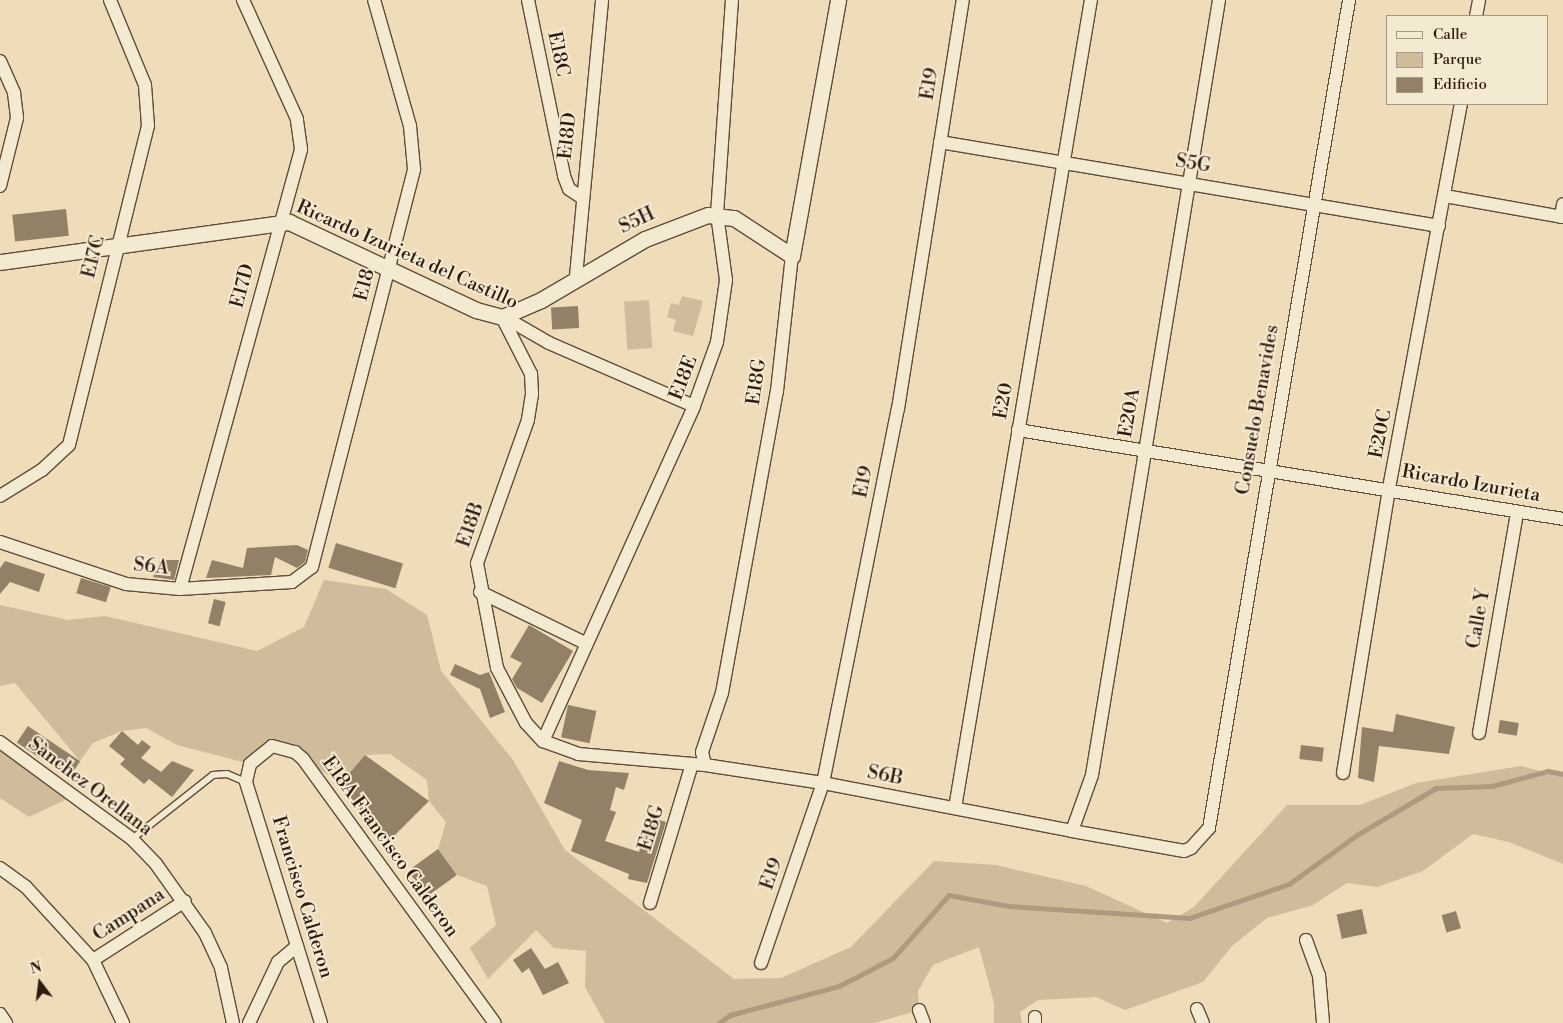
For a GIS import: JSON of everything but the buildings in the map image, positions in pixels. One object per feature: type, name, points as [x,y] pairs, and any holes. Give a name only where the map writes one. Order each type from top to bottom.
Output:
[{"type":"street","name":"E17C","points":[[0,496],[42,470],[69,445],[150,108],[110,0]]},
{"type":"street","name":"E17D","points":[[180,589],[280,222],[302,134],[243,0]]},
{"type":"street","name":"E18","points":[[303,577],[312,567],[414,169],[414,148],[374,0]]},
{"type":"street","name":"E18C","points":[[528,0],[564,176],[569,189],[581,197]]},
{"type":"street","name":"E18D","points":[[576,276],[581,197],[602,0]]},
{"type":"street","name":"E18E","points":[[543,741],[585,643],[694,406],[717,342],[724,308],[726,270],[717,214],[732,0]]},
{"type":"street","name":"E18G","points":[[650,903],[699,765],[722,693],[778,391],[792,256],[838,0]]},
{"type":"street","name":"E19","points":[[761,963],[823,783],[898,409],[963,0]]},
{"type":"street","name":"E20","points":[[955,808],[1091,0]]},
{"type":"street","name":"E20A","points":[[1072,831],[1092,775],[1143,450],[1190,182],[1219,0]]},
{"type":"street","name":"Consuelo Benavides","points":[[1209,828],[1267,468],[1349,0]]},
{"type":"street","points":[[1476,15],[1479,0]]},
{"type":"street","points":[[0,61],[14,93],[18,118],[0,186]]},
{"type":"street","name":"E20C","points":[[1344,773],[1390,488],[1461,105]]},
{"type":"street","name":"S5G","points":[[940,142],[1190,182],[1439,226]]},
{"type":"street","points":[[1445,196],[1562,213]]},
{"type":"street","points":[[717,214],[734,218],[792,256]]},
{"type":"street","name":"S5H","points":[[502,317],[541,300],[576,276],[645,238],[717,214]]},
{"type":"street","name":"Ricardo Izurieta del Castillo","points":[[0,262],[115,248],[280,222],[340,244],[388,270],[502,317],[549,343],[694,406]]},
{"type":"street","name":"E18B","points":[[502,317],[531,374],[532,394],[528,420],[477,563],[480,592],[497,668],[526,722],[543,741]]},
{"type":"street","name":"Ricardo Izurieta","points":[[1018,430],[1390,488],[1563,519]]},
{"type":"street","name":"Calle Y","points":[[1479,733],[1517,512]]},
{"type":"street","name":"S6A","points":[[0,542],[126,584],[180,589],[292,582],[303,577]]},
{"type":"street","points":[[480,592],[585,643]]},
{"type":"street","name":"S6B","points":[[543,741],[578,754],[699,765],[823,783],[1184,851],[1199,844],[1209,828]]},
{"type":"street","name":"Sànchez Orellana","points":[[0,742],[132,839],[186,901],[221,968],[233,1023]]},
{"type":"street","name":"E18A Francisco Calderon","points":[[246,782],[250,764],[272,746],[295,752],[303,758],[495,1023]]},
{"type":"street","name":"Francisco Calderon","points":[[246,782],[321,1023]]},
{"type":"street","points":[[0,868],[32,893],[93,960],[123,1023]]},
{"type":"street","name":"Campana","points":[[93,960],[186,901]]},
{"type":"street","points":[[1306,940],[1319,975],[1323,1023]]},
{"type":"street","points":[[250,1023],[278,962],[297,946]]},
{"type":"street","points":[[1197,1009],[1203,1023]]},
{"type":"street","points":[[919,1010],[924,1023]]},
{"type":"street","points":[[0,1014],[6,1023]]},
{"type":"lane","points":[[132,839],[213,775],[227,774],[246,782]]},
{"type":"green space","points":[[682,296],[703,301],[693,336],[673,331],[676,320],[667,317],[671,303],[679,305]]},
{"type":"green space","points":[[649,300],[652,348],[627,350],[624,302]]},
{"type":"green space","points":[[324,580],[386,589],[427,615],[441,671],[513,760],[565,850],[734,979],[781,978],[851,947],[934,861],[996,865],[1086,886],[1167,923],[1194,907],[1287,805],[1360,805],[1416,783],[1521,766],[1563,777],[1563,864],[1509,842],[1473,834],[1423,871],[1377,887],[1347,883],[1313,905],[1267,918],[1232,946],[1203,982],[1125,1010],[1096,997],[1038,1000],[1020,1012],[1022,1023],[994,1023],[994,1003],[979,947],[933,965],[918,991],[919,1010],[875,1023],[605,1023],[585,987],[586,951],[554,948],[536,930],[488,979],[470,948],[496,925],[487,886],[457,875],[438,849],[446,822],[429,801],[427,780],[390,754],[365,755],[341,783],[303,759],[272,747],[250,764],[177,745],[146,728],[122,731],[93,743],[80,761],[15,683],[0,686],[0,605],[68,620],[105,616],[257,651],[304,627]]},
{"type":"green space","points":[[0,744],[67,799],[29,817],[0,798]]},
{"type":"waterway","points":[[719,1023],[730,1015],[839,986],[893,958],[949,895],[1009,906],[1190,918],[1289,884],[1357,835],[1436,788],[1492,786],[1548,771],[1563,774]]}]
